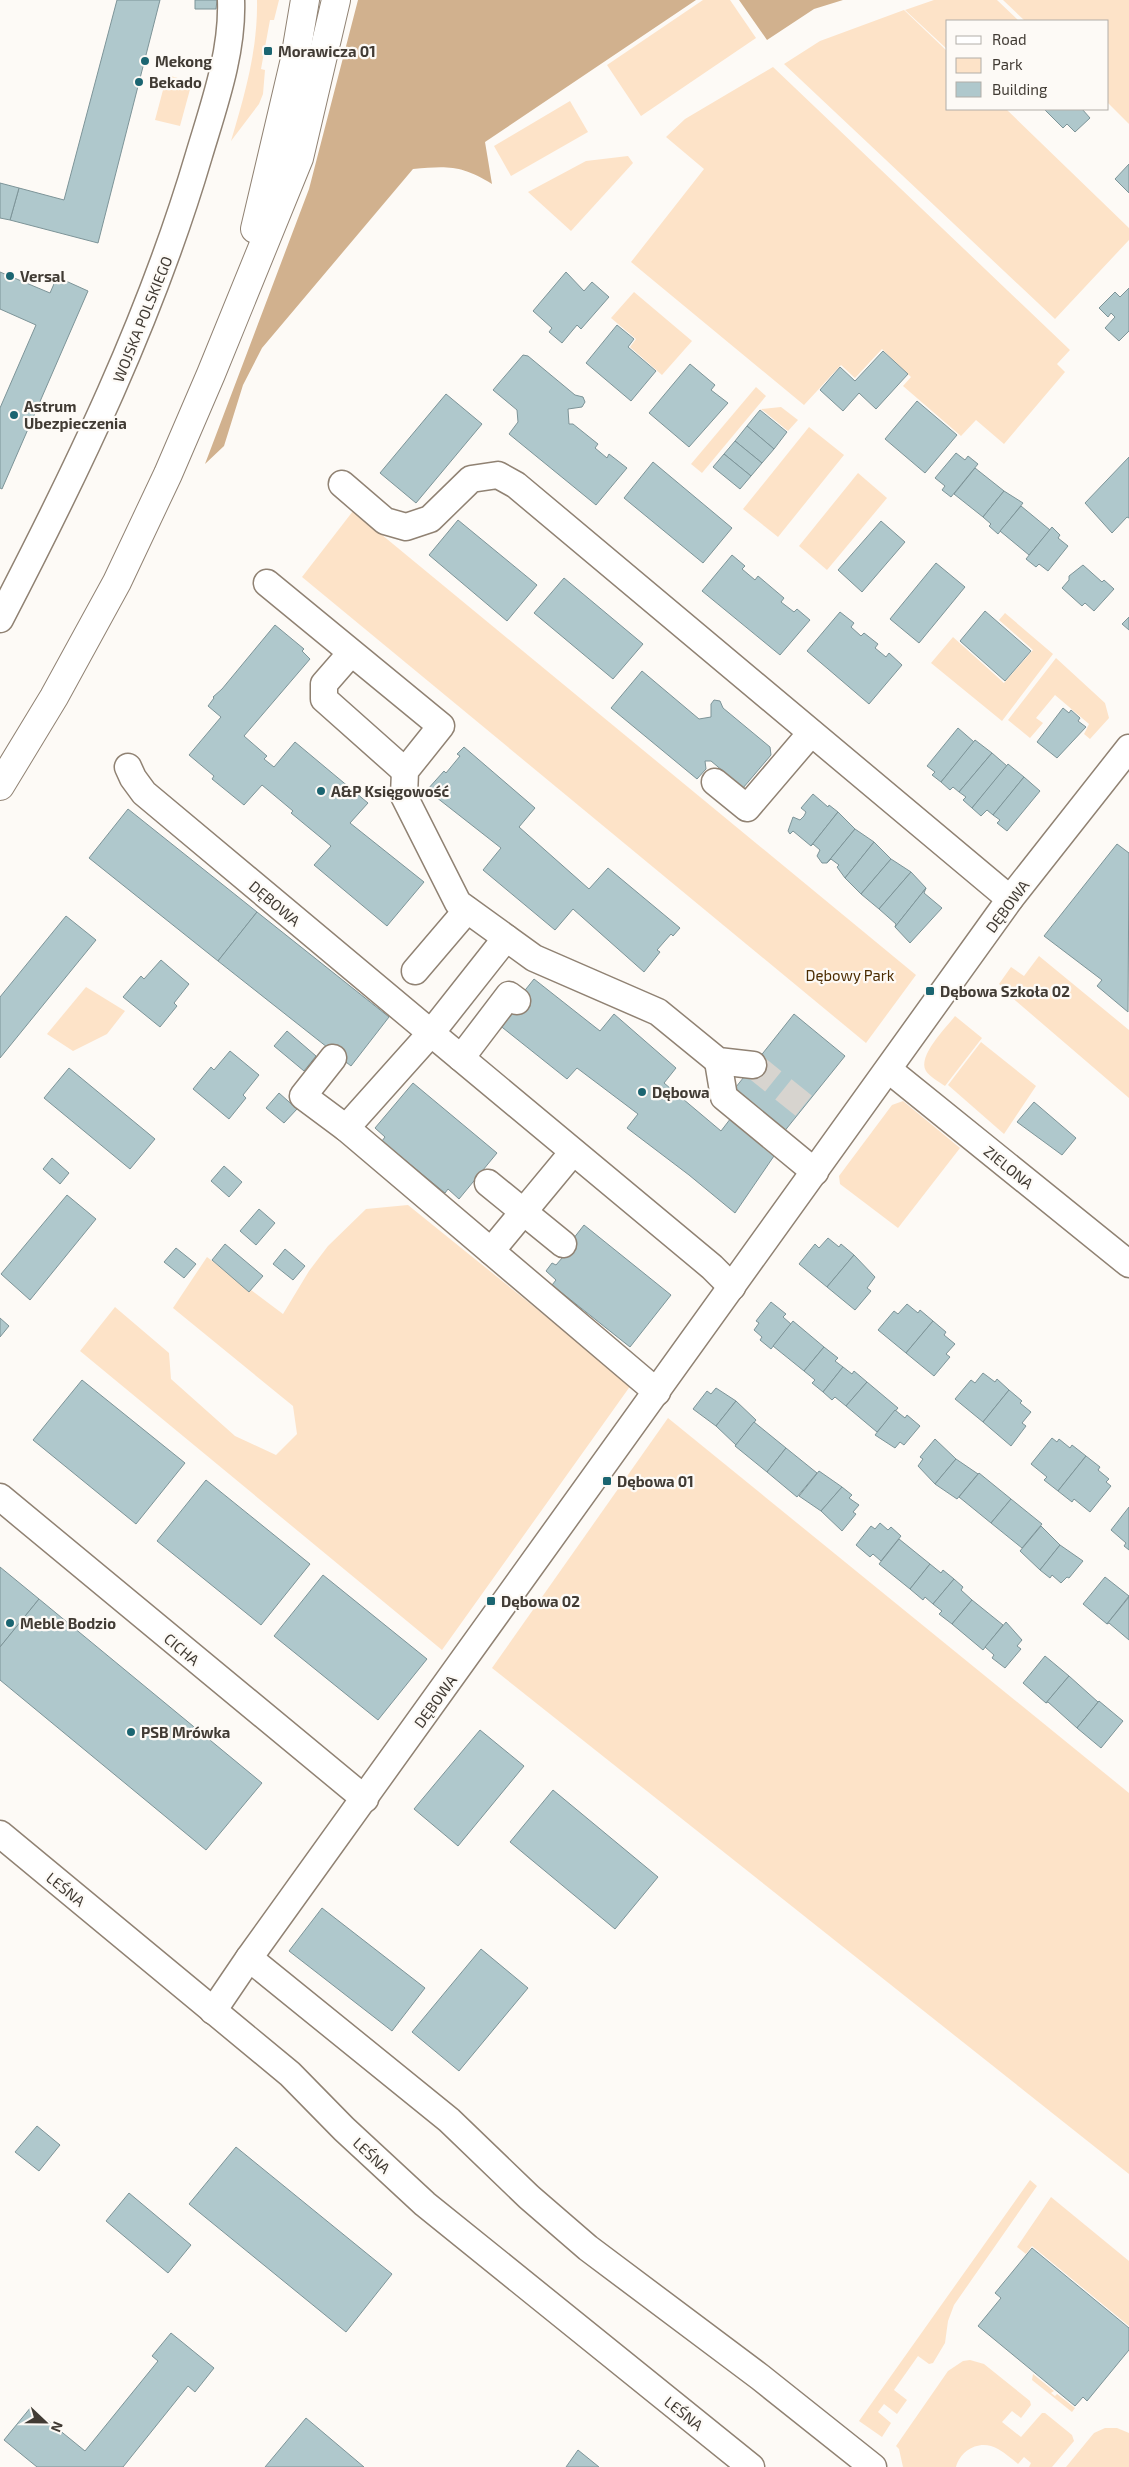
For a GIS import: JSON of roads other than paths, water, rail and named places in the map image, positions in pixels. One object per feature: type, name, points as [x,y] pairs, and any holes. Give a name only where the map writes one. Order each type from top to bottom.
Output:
[{"type":"main road","points":[[236,309],[295,59],[305,0]]},
{"type":"main road","points":[[0,786],[54,697],[117,582],[168,474],[299,158],[336,0]]},
{"type":"street","name":"WOJSKA POLSKIEGO","points":[[0,619],[44,535],[95,430],[159,276],[188,192],[217,93],[229,32],[231,0]]},
{"type":"street","points":[[342,484],[385,521],[406,527],[430,519],[471,479],[498,475],[516,485],[1010,900]]},
{"type":"street","points":[[267,583],[441,726],[405,771],[404,796],[458,903],[534,958],[658,1012],[718,1061],[753,1066]]},
{"type":"street","points":[[351,653],[324,684],[324,699],[405,771]]},
{"type":"street","points":[[715,782],[747,808],[812,732]]},
{"type":"street","name":"DĘBOWA","points":[[213,2011],[249,1958],[1010,900],[1129,748]]},
{"type":"street","name":"DĘBOWA","points":[[128,767],[133,778],[144,793],[712,1267],[732,1287]]},
{"type":"street","points":[[415,971],[467,910]]},
{"type":"street","points":[[346,1128],[431,1033],[506,938]]},
{"type":"street","points":[[461,1058],[509,995],[517,1001]]},
{"type":"street","points":[[333,1058],[303,1096],[346,1128],[657,1392]]},
{"type":"street","points":[[718,1061],[724,1096],[815,1172]]},
{"type":"street","name":"ZIELONA","points":[[889,1070],[1129,1264]]},
{"type":"street","points":[[491,1251],[572,1152]]},
{"type":"street","points":[[488,1183],[563,1244]]},
{"type":"street","name":"CICHA","points":[[0,1498],[365,1799]]},
{"type":"street","name":"LEŚNA","points":[[0,1834],[290,2074],[344,2129],[425,2204],[750,2467]]},
{"type":"street","points":[[249,1958],[449,2120],[529,2197],[588,2248],[760,2377],[873,2467]]},
{"type":"tunnel","points":[[753,1065],[804,1106]]},
{"type":"place","name":"Morawicza 01","points":[[268,51]]},
{"type":"place","name":"Mekong","points":[[145,61]]},
{"type":"place","name":"Bekado","points":[[139,82]]},
{"type":"place","name":"Versal","points":[[10,276]]},
{"type":"place","name":"Astrum Ubezpieczenia","points":[[14,415]]},
{"type":"place","name":"A&P Księgowość","points":[[321,791]]},
{"type":"place","name":"Dębowa Szkoła 02","points":[[930,991]]},
{"type":"place","name":"Dębowa","points":[[642,1092]]},
{"type":"place","name":"Dębowa 01","points":[[607,1481]]},
{"type":"place","name":"Dębowa 02","points":[[491,1601]]},
{"type":"place","name":"Meble Bodzio","points":[[10,1623]]},
{"type":"place","name":"PSB Mrówka","points":[[131,1732]]},
{"type":"park label","name":"Dębowy Park","points":[[850,975]]}]
